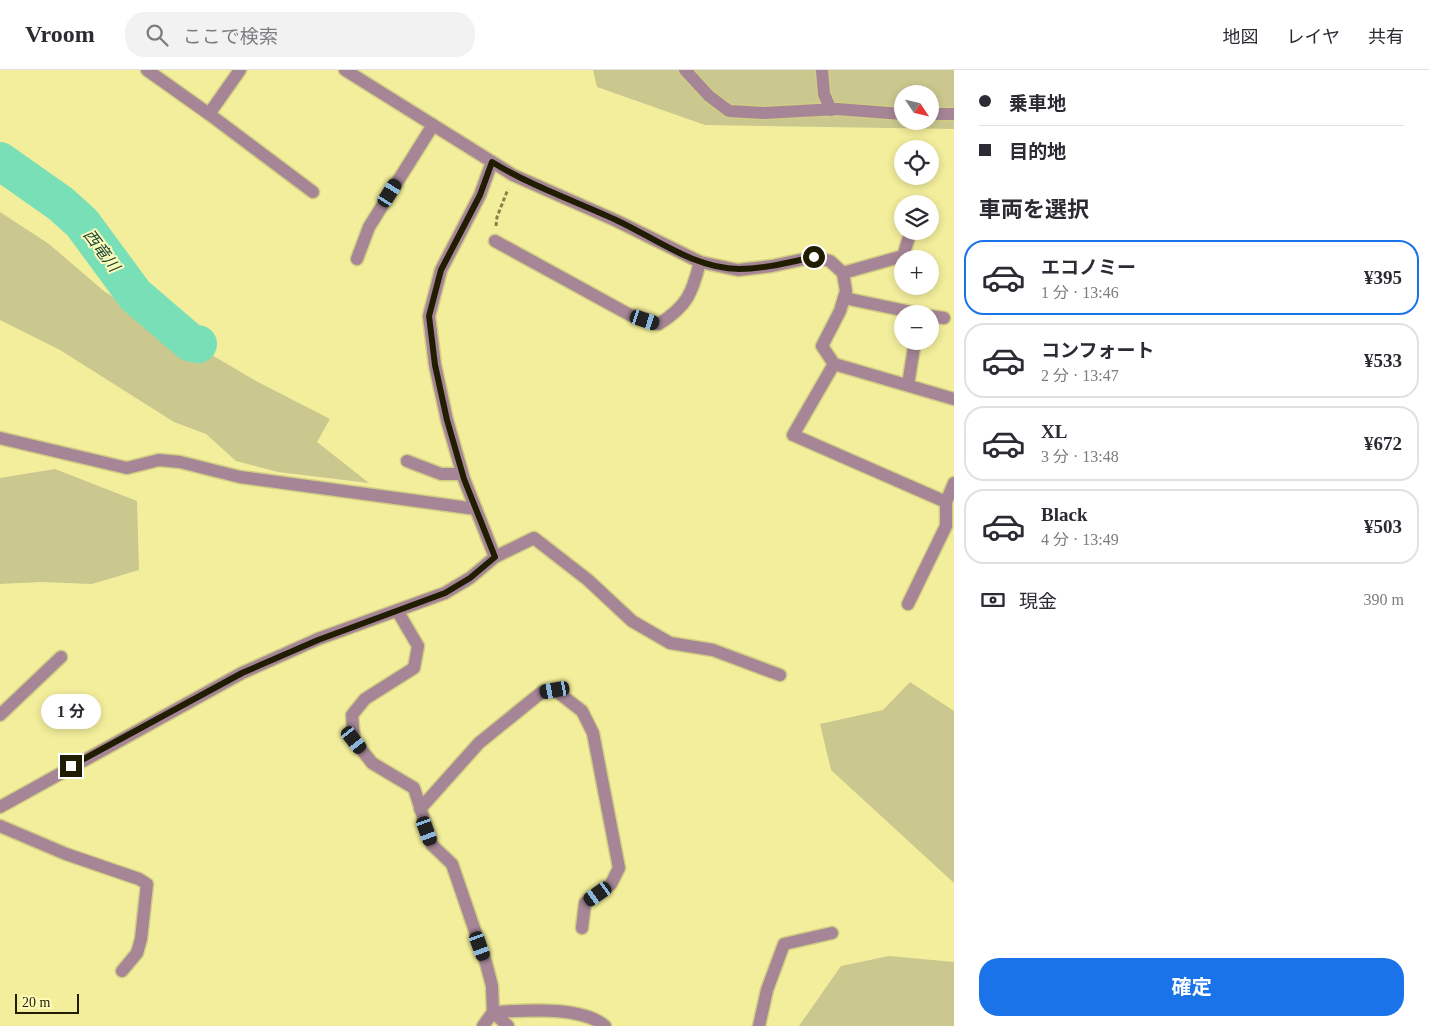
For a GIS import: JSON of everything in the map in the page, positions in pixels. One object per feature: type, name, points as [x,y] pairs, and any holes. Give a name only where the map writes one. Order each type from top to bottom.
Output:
[{"type":"street","points":[[147,70],[313,192]]},
{"type":"street","points":[[209,114],[240,70]]},
{"type":"street","points":[[345,70],[513,175],[617,220],[700,262],[738,270],[772,266],[814,257],[830,261],[843,273],[846,291],[840,311],[822,346],[834,364],[954,399]]},
{"type":"street","points":[[685,70],[709,96],[729,111],[764,113],[832,110],[894,114]]},
{"type":"street","points":[[822,70],[824,94],[832,110]]},
{"type":"street","points":[[939,114],[954,114]]},
{"type":"street","points":[[357,259],[369,227],[433,126]]},
{"type":"street","points":[[492,162],[480,195],[441,270],[429,316],[435,365],[462,474],[495,557]]},
{"type":"street","points":[[843,273],[902,256],[908,240]]},
{"type":"street","points":[[495,241],[630,315],[659,324],[676,313],[693,290],[700,262]]},
{"type":"street","points":[[844,298],[894,308]]},
{"type":"street","points":[[939,317],[944,318]]},
{"type":"street","points":[[908,385],[914,350]]},
{"type":"street","points":[[834,364],[793,435],[946,502]]},
{"type":"street","points":[[0,438],[127,468],[159,460],[180,462],[240,478],[476,509]]},
{"type":"street","points":[[407,461],[441,474],[462,474]]},
{"type":"street","points":[[908,604],[946,526],[946,502],[954,483]]},
{"type":"street","points":[[0,807],[242,673],[318,640],[398,612],[445,593],[470,578],[495,557],[534,538],[588,580],[632,621],[670,643],[713,650],[780,675]]},
{"type":"street","points":[[398,612],[418,646],[414,668],[365,699],[352,715],[354,740],[372,763],[414,788],[432,845],[452,864],[492,986],[493,1012],[483,1026]]},
{"type":"street","points":[[0,715],[61,656]]},
{"type":"street","points":[[420,809],[479,743],[542,692],[555,690],[582,711],[594,733],[619,868],[611,884],[585,903],[582,928]]},
{"type":"street","points":[[0,826],[66,854],[139,879],[147,884],[141,939],[137,953],[122,971]]},
{"type":"street","points":[[759,1026],[767,990],[784,944],[832,933]]},
{"type":"street","points":[[493,1012],[535,1010],[578,1014],[605,1026]]},
{"type":"street","points":[[493,1012],[508,1026]]},
{"type":"path","points":[[495,241],[497,217],[513,175]]},
{"type":"shaded area","points":[[593,70],[954,70],[954,129],[939,129],[939,85],[894,85],[894,128],[705,125],[597,87]]},
{"type":"shaded area","points":[[0,212],[49,244],[105,292],[256,381],[330,419],[317,442],[369,483],[278,472],[236,461],[206,434],[174,422],[60,350],[0,320]]},
{"type":"shaded area","points":[[55,469],[137,501],[139,570],[92,584],[40,582],[0,584],[0,478]]},
{"type":"shaded area","points":[[910,682],[954,711],[954,883],[831,770],[820,724],[883,710]]},
{"type":"shaded area","points":[[889,956],[954,962],[954,1026],[799,1026],[841,966]]},
{"type":"waterway","name":"西竜川","points":[[0,161],[61,204],[82,223],[135,295],[191,343],[198,344]]},
{"type":"route","points":[[71,766],[242,673],[318,640],[398,612],[445,593],[470,578],[495,557],[464,479],[447,420],[435,365],[429,316],[441,270],[480,195],[492,162],[513,175],[617,220],[700,262],[738,270],[772,266],[814,257]]}]
